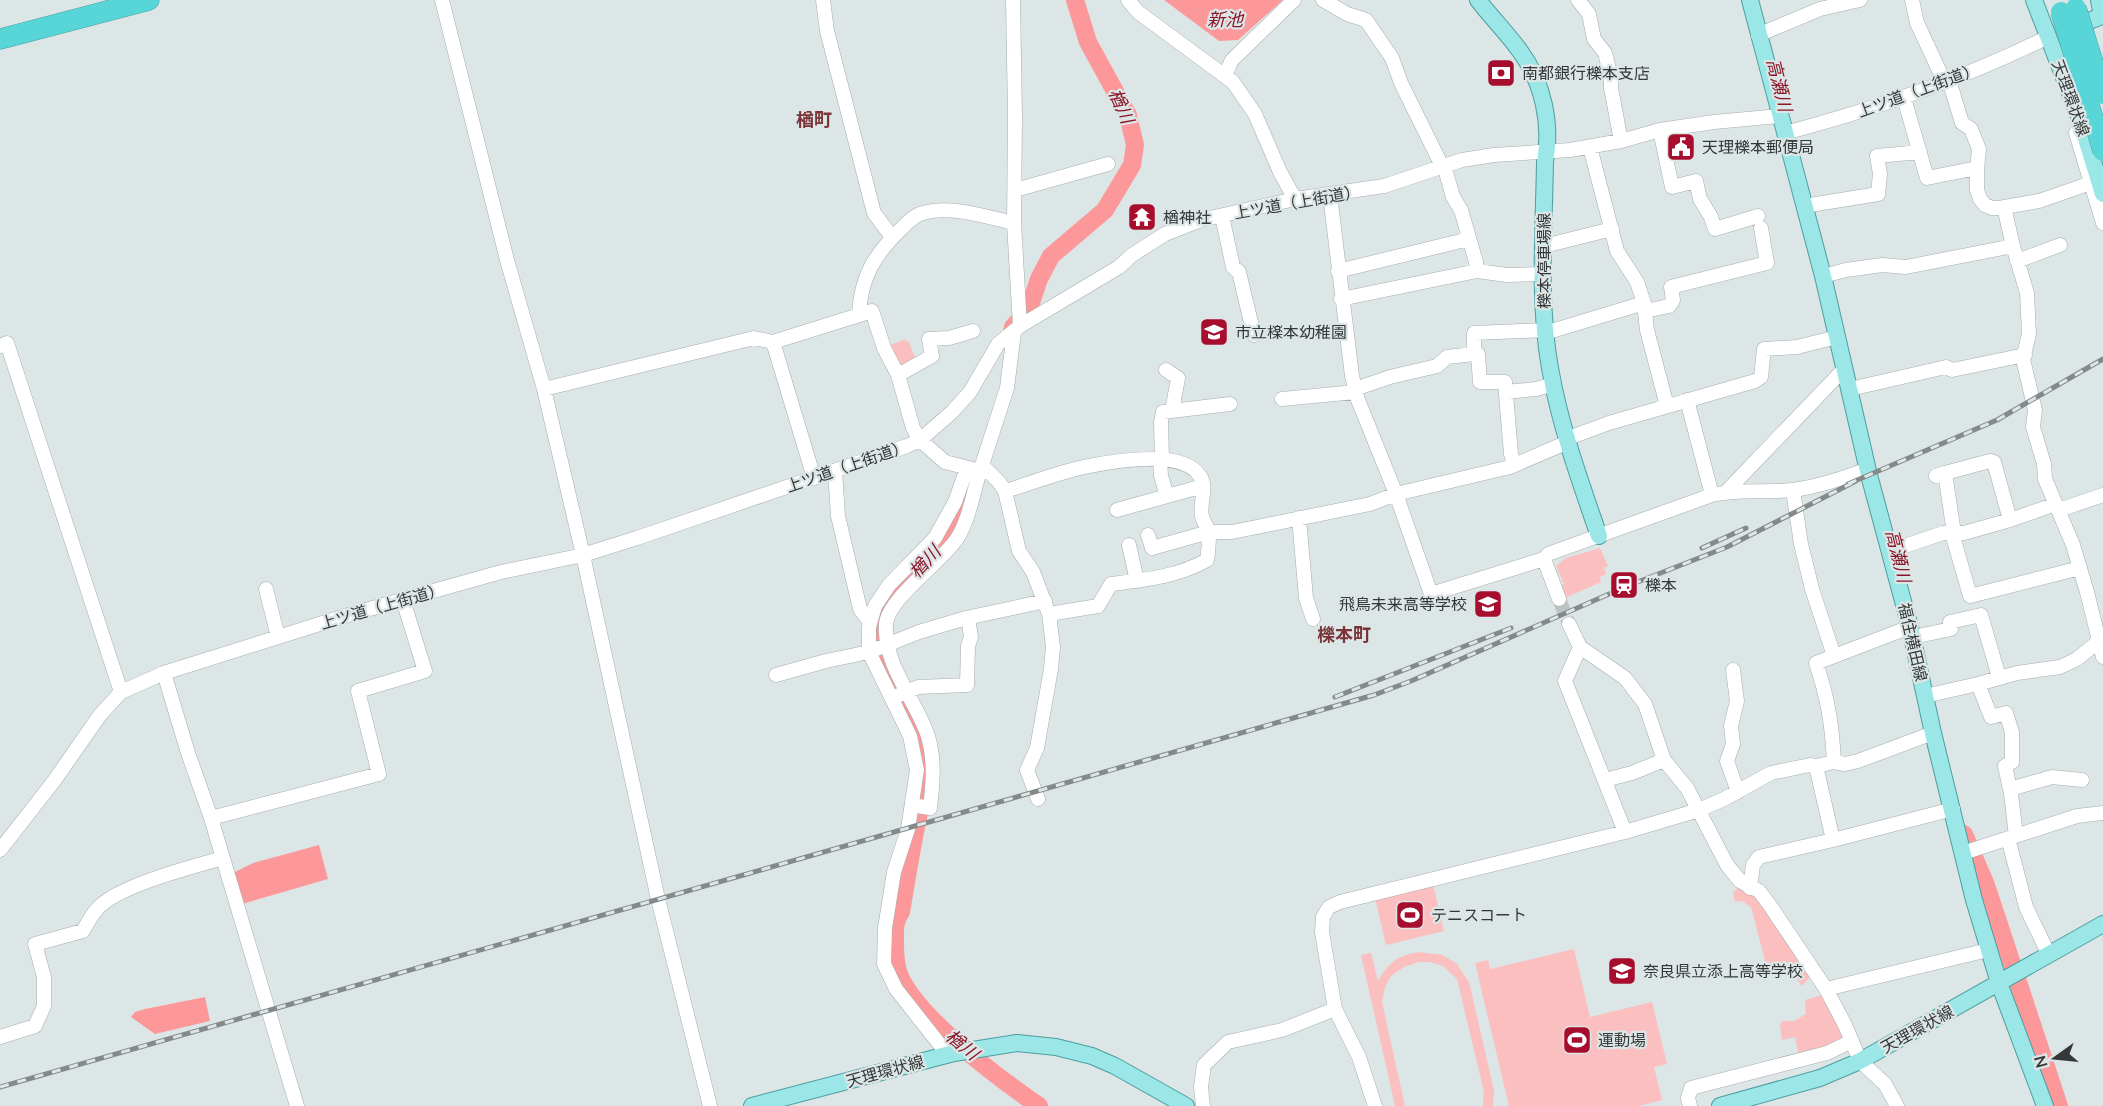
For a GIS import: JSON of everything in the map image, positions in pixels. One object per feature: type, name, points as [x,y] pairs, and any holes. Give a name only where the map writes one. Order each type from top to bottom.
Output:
[{"type":"highway","points":[[0,39],[149,0]]},
{"type":"highway","points":[[2067,5],[2103,94]]},
{"type":"highway","points":[[2067,5],[2103,151]]},
{"type":"main road","name":"櫟本停車場線","points":[[1478,0],[1521,52],[1532,71],[1545,111],[1547,151],[1544,246],[1545,332],[1554,384],[1568,442],[1599,536]]},
{"type":"main road","name":"福住横田線","points":[[1750,0],[1823,276],[1868,469],[1894,550],[1934,733],[1988,950],[2003,981],[2045,1106]]},
{"type":"main road","name":"天理環状線","points":[[2034,0],[2079,119],[2097,189]]},
{"type":"main road","points":[[2048,37],[2102,13]]},
{"type":"main road","name":"天理環状線","points":[[1720,1106],[1820,1078],[1860,1061],[2103,924]]},
{"type":"main road","name":"天理環状線","points":[[752,1106],[951,1054],[1017,1042],[1056,1047],[1092,1056],[1115,1066],[1186,1106]]},
{"type":"street","points":[[442,0],[507,260],[544,389],[584,555],[658,899],[710,1106]]},
{"type":"street","points":[[824,0],[827,31],[874,213],[892,237]]},
{"type":"street","points":[[870,622],[875,606],[889,585],[935,538],[975,468],[1007,388],[1017,329],[1013,0]]},
{"type":"street","points":[[1128,0],[1138,12],[1225,75],[1244,94],[1295,199]]},
{"type":"street","points":[[1225,75],[1232,60],[1294,0]]},
{"type":"street","points":[[1323,0],[1347,14],[1366,20],[1392,58],[1401,83],[1443,165],[1453,197],[1461,210],[1477,271]]},
{"type":"street","points":[[1578,0],[1589,14],[1594,39],[1605,53],[1611,77],[1620,141]]},
{"type":"street","points":[[1758,34],[1820,9],[1860,0]]},
{"type":"street","points":[[1911,0],[1917,23],[1947,81],[1962,123],[1971,129],[1979,149],[1977,190],[1985,205],[1992,208],[2004,207],[2097,189],[2103,223]]},
{"type":"street","name":"上ツ道（上街道）","points":[[1785,134],[1904,98],[2006,58],[2048,37]]},
{"type":"street","points":[[1904,98],[1927,178],[1977,168]]},
{"type":"street","name":"上ツ道（上街道）","points":[[0,850],[54,781],[100,715],[121,692],[164,673],[403,600],[501,572],[584,555],[907,446],[920,440],[952,412],[970,392],[998,344],[1017,329],[1119,267],[1132,255],[1165,234],[1201,220],[1295,199],[1384,186],[1443,165],[1494,155],[1590,147],[1660,130],[1780,116]]},
{"type":"street","points":[[1474,354],[1474,333],[1545,332],[1644,307],[1669,306],[1673,300],[1671,287],[1767,263],[1759,222],[1715,229],[1700,199],[1696,181],[1672,187],[1660,130]]},
{"type":"street","points":[[1590,147],[1617,250],[1637,282],[1667,406]]},
{"type":"street","points":[[1804,206],[1878,194],[1880,174],[1877,156],[1920,152]]},
{"type":"street","points":[[1015,190],[1108,164]]},
{"type":"street","points":[[1330,195],[1341,299],[1355,391],[1396,494],[1431,594],[1544,559],[1548,554],[1719,494],[1793,490],[1837,480],[1868,469]]},
{"type":"street","points":[[2004,207],[2027,293],[2029,334],[2023,359],[2036,410],[2033,428],[2044,464],[2045,479],[2080,567],[2101,641],[2103,657]]},
{"type":"street","points":[[859,314],[860,296],[865,276],[878,254],[892,237],[920,213],[961,212],[1014,223]]},
{"type":"street","points":[[1222,216],[1233,267],[1239,272],[1254,335]]},
{"type":"street","points":[[1544,246],[1612,229]]},
{"type":"street","points":[[1338,271],[1469,239]]},
{"type":"street","points":[[2017,261],[2060,245]]},
{"type":"street","points":[[1823,276],[1882,265],[1906,267],[2013,246]]},
{"type":"street","points":[[1341,299],[1477,271],[1507,275],[1544,274]]},
{"type":"street","points":[[544,389],[754,338],[773,342],[838,323],[872,310],[884,348],[898,375],[913,428],[920,440],[945,462],[975,468],[999,482],[1005,491],[1019,551],[1033,573],[1047,607],[1053,647],[1051,669],[1037,748],[1027,770],[1038,799]]},
{"type":"street","points":[[898,375],[932,356],[929,339],[949,338],[973,331]]},
{"type":"street","points":[[1148,535],[1152,548],[1209,532],[1232,532],[1370,504],[1396,494],[1514,465],[1568,442],[1571,437],[1609,423],[1755,381],[1761,377],[1764,349],[1797,347],[1837,337]]},
{"type":"street","points":[[0,346],[7,342],[121,692]]},
{"type":"street","points":[[773,342],[814,478]]},
{"type":"street","points":[[1282,399],[1355,391],[1389,377],[1437,366],[1447,357],[1478,354],[1480,382],[1505,382],[1514,465]]},
{"type":"street","points":[[1850,389],[1946,367],[1952,370],[2025,355]]},
{"type":"street","points":[[1719,494],[1845,369]]},
{"type":"street","points":[[1166,370],[1178,378],[1172,411]]},
{"type":"street","points":[[1506,392],[1536,389],[1554,384]]},
{"type":"street","points":[[1686,400],[1719,494]]},
{"type":"street","points":[[1167,496],[1161,476],[1163,412],[1230,404]]},
{"type":"street","points":[[776,675],[879,648],[966,618],[1047,607],[1098,606],[1111,584],[1176,573],[1196,567],[1207,560],[1209,532],[1202,518],[1203,486],[1200,476],[1192,468],[1161,459],[1088,466],[1005,491]]},
{"type":"street","points":[[2010,520],[1994,462],[1990,461],[1940,475],[1970,596],[2080,567]]},
{"type":"street","points":[[879,648],[891,611],[901,597],[946,553],[957,538],[968,511],[975,468]]},
{"type":"street","points":[[835,471],[838,516],[860,609],[870,622],[892,699],[910,736],[917,770],[908,829],[894,872],[885,928],[884,964],[896,989],[951,1054]]},
{"type":"street","points":[[1117,510],[1203,486]]},
{"type":"street","points":[[1793,490],[1801,544],[1812,590],[1834,656]]},
{"type":"street","points":[[1894,550],[1926,537],[1943,533],[1964,533],[2103,495]]},
{"type":"street","points":[[1299,518],[1306,598],[1313,619]]},
{"type":"street","points":[[1129,545],[1137,580]]},
{"type":"street","points":[[1544,559],[1559,599]]},
{"type":"street","points":[[266,589],[278,637]]},
{"type":"street","points":[[211,818],[379,774],[358,691],[425,671],[403,600]]},
{"type":"street","points":[[1834,762],[1827,698],[1816,663],[1912,632],[1951,629],[1950,622],[1981,615],[1999,677]]},
{"type":"street","points":[[892,699],[918,687],[967,685],[968,646],[971,637],[966,618]]},
{"type":"street","points":[[1569,624],[1580,647],[1625,678],[1645,704],[1664,760],[1687,788],[1727,865],[1740,881],[1760,891],[1826,989],[1860,1061],[1885,1084],[1897,1106]]},
{"type":"street","points":[[1926,696],[1999,677],[2060,667],[2077,659],[2101,641]]},
{"type":"street","points":[[1580,647],[1565,681],[1625,832]]},
{"type":"street","points":[[879,648],[893,661],[927,733],[933,755],[930,808],[912,805]]},
{"type":"street","points":[[1732,670],[1737,700],[1731,726],[1732,744],[1727,761],[1738,792]]},
{"type":"street","points":[[164,673],[188,753],[211,818],[297,1106]]},
{"type":"street","points":[[1978,684],[1991,717],[2006,713],[2012,732],[2012,762],[2004,766],[2010,789],[2012,837],[2026,907],[2049,955]]},
{"type":"street","points":[[1375,1106],[1359,1057],[1335,1009],[1322,932],[1323,917],[1329,907],[1340,902],[1625,832],[1699,810],[1738,792],[1771,773],[1810,765],[1834,762],[1845,764],[1858,761],[1934,733]]},
{"type":"street","points":[[1605,780],[1632,773],[1664,760]]},
{"type":"street","points":[[1816,766],[1833,840]]},
{"type":"street","points":[[2010,789],[2052,777],[2082,780]]},
{"type":"street","points":[[1750,888],[1753,865],[1759,857],[1953,809]]},
{"type":"street","points":[[1963,853],[2077,816],[2103,813]]},
{"type":"street","points":[[0,1037],[35,1026],[44,1006],[44,977],[35,944],[83,931],[97,908],[108,900],[152,880],[223,858]]},
{"type":"street","points":[[1826,989],[1988,950]]},
{"type":"street","points":[[1203,1106],[1201,1087],[1204,1065],[1228,1042],[1282,1030],[1335,1009]]},
{"type":"street","points":[[1690,1106],[1688,1098],[1692,1088],[1815,1056],[1852,1041]]},
{"type":"shaded area","points":[[906,339],[917,363],[898,373],[885,347]]},
{"type":"shaded area","points":[[1600,548],[1608,566],[1604,568],[1606,574],[1600,577],[1601,582],[1563,599],[1559,588],[1564,584],[1556,566],[1566,558]]},
{"type":"shaded area","name":"テニスコート","points":[[1433,884],[1444,931],[1386,945],[1375,898]]},
{"type":"shaded area","points":[[1739,886],[1756,895],[1810,977],[1803,985],[1793,976],[1768,972],[1751,907],[1742,901],[1735,902],[1733,893]]},
{"type":"shaded area","name":"運動場","points":[[1574,949],[1590,1017],[1652,1002],[1667,1064],[1654,1067],[1662,1100],[1639,1106],[1509,1106],[1475,963],[1488,960],[1490,969]]},
{"type":"shaded area","points":[[1419,952],[1442,955],[1456,963],[1469,982],[1494,1090],[1493,1106],[1483,1106],[1484,1092],[1457,979],[1443,966],[1430,962],[1419,962],[1404,967],[1391,976],[1385,987],[1382,1002],[1405,1106],[1395,1106],[1361,955],[1371,953],[1378,981],[1394,961]]},
{"type":"shaded area","points":[[1822,995],[1846,1035],[1842,1042],[1799,1057],[1795,1037],[1782,1040],[1780,1025],[1782,1021],[1794,1021],[1806,1014],[1805,1000]]},
{"type":"water","name":"新池","points":[[1164,0],[1283,0],[1238,40],[1219,41]]},
{"type":"water","points":[[319,845],[328,879],[242,904],[233,873],[253,863]]},
{"type":"water","points":[[205,997],[210,1021],[155,1034],[131,1017],[135,1012],[145,1009]]},
{"type":"waterway","name":"楢川","points":[[1012,332],[1013,327],[1029,309],[1039,279],[1051,256],[1105,210],[1132,165],[1135,145],[1128,115],[1088,42],[1075,0]]},
{"type":"waterway","name":"楢川","points":[[975,471],[952,534],[938,553],[904,583],[885,605],[876,633],[877,647],[882,662],[921,744],[926,767],[924,791],[901,912],[895,926],[895,958],[899,974],[908,991],[922,1009],[982,1064],[1039,1106]]},
{"type":"waterway","name":"高瀬川","points":[[1964,834],[1986,885],[2059,1106]]},
{"type":"tunnel","points":[[1559,599],[1569,624]]},
{"type":"railway","points":[[1848,484],[1997,420],[2103,359]]},
{"type":"railway","points":[[0,1087],[1374,695],[1625,587],[1727,547],[1856,481]]},
{"type":"railway","points":[[1702,548],[1746,528]]},
{"type":"railway","points":[[1335,697],[1511,628]]},
{"type":"place","name":"南都銀行櫟本支店","points":[[1501,73]]},
{"type":"place","name":"天理櫟本郵便局","points":[[1681,147]]},
{"type":"place","name":"楢神社","points":[[1142,217]]},
{"type":"place","name":"市立檪本幼稚園","points":[[1214,332]]},
{"type":"place","name":"櫟本","points":[[1624,585]]},
{"type":"place","name":"飛鳥未来高等学校","points":[[1488,604]]},
{"type":"place","name":"テニスコート","points":[[1410,915]]},
{"type":"place","name":"奈良県立添上高等学校","points":[[1622,971]]},
{"type":"place","name":"運動場","points":[[1577,1040]]},
{"type":"district","name":"楢町","points":[[814,120]]},
{"type":"district","name":"櫟本町","points":[[1344,635]]}]
